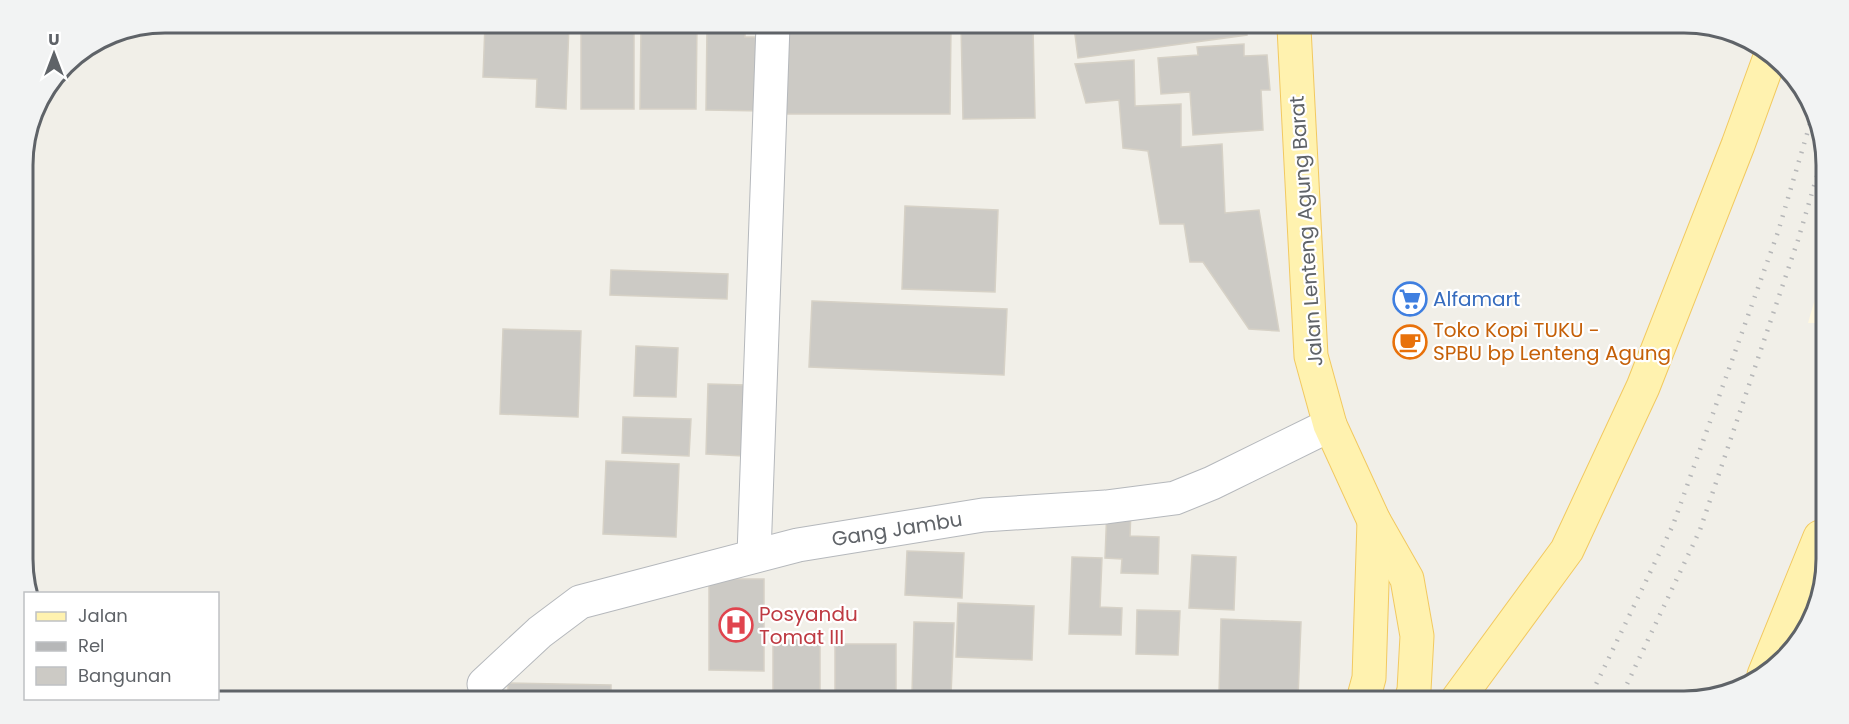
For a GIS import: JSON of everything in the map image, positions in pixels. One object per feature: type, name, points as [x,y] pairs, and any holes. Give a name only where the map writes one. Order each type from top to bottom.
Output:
[{"type":"main road","name":"Jalan Lenteng Agung Barat","points":[[1294,33],[1311,357],[1318,431],[1407,579],[1417,636],[1414,691]]},
{"type":"main road","points":[[1466,691],[1567,550],[1643,387],[1768,63]]},
{"type":"main road","points":[[1365,691],[1369,678],[1374,521]]},
{"type":"main road","points":[[1771,658],[1813,560]]},
{"type":"main road","points":[[1745,676],[1813,560]]},
{"type":"street","points":[[754,555],[773,33]]},
{"type":"street","name":"Gang Jambu","points":[[484,684],[540,632],[580,602],[798,545],[983,515],[1106,507],[1175,498],[1246,467],[1318,431]]},
{"type":"shaded area","points":[[1816,296],[1816,323],[1808,323]]},
{"type":"building","points":[[485,33],[569,33],[566,109],[536,107],[537,79],[483,77]]},
{"type":"building","points":[[581,33],[634,33],[634,109],[581,109]]},
{"type":"building","points":[[641,33],[697,33],[696,109],[640,109]]},
{"type":"building","points":[[707,33],[745,33],[745,37],[767,37],[766,111],[706,110]]},
{"type":"building","points":[[776,33],[951,33],[950,114],[776,114]]},
{"type":"building","points":[[961,33],[1033,33],[1035,118],[963,119]]},
{"type":"building","points":[[1075,33],[1247,33],[1247,35],[1078,58]]},
{"type":"building","points":[[1244,44],[1244,56],[1267,55],[1270,90],[1261,90],[1263,130],[1193,135],[1190,92],[1161,94],[1158,58],[1198,55],[1197,47]]},
{"type":"building","points":[[1134,60],[1135,106],[1181,104],[1181,147],[1222,144],[1225,213],[1259,210],[1279,331],[1249,329],[1203,262],[1190,262],[1184,224],[1160,224],[1148,151],[1123,148],[1119,100],[1086,103],[1075,64]]},
{"type":"building","points":[[905,206],[998,210],[995,292],[902,289]]},
{"type":"building","points":[[611,270],[728,274],[727,299],[610,295]]},
{"type":"building","points":[[812,301],[1007,309],[1004,375],[809,367]]},
{"type":"building","points":[[503,329],[581,331],[578,417],[500,414]]},
{"type":"building","points":[[636,346],[678,348],[676,397],[634,396]]},
{"type":"building","points":[[708,384],[746,385],[743,456],[706,454]]},
{"type":"building","points":[[623,417],[691,419],[689,456],[622,453]]},
{"type":"building","points":[[606,461],[679,464],[676,537],[603,534]]},
{"type":"building","points":[[1107,508],[1131,509],[1130,536],[1159,537],[1158,574],[1121,573],[1122,559],[1105,558]]},
{"type":"building","points":[[907,551],[964,553],[962,598],[905,595]]},
{"type":"building","points":[[1192,555],[1236,557],[1234,610],[1189,608]]},
{"type":"building","points":[[1072,557],[1102,558],[1100,607],[1122,608],[1121,635],[1069,634]]},
{"type":"building","name":"Posyandu Tomat III","points":[[709,579],[764,579],[764,671],[709,670]]},
{"type":"building","points":[[958,603],[1034,606],[1032,660],[956,657]]},
{"type":"building","points":[[1137,610],[1180,611],[1178,655],[1136,654]]},
{"type":"building","points":[[1221,619],[1301,622],[1298,691],[1219,691]]},
{"type":"building","points":[[914,622],[954,623],[951,691],[912,691]]},
{"type":"building","points":[[773,640],[820,640],[820,691],[773,691]]},
{"type":"building","points":[[835,644],[896,644],[896,691],[835,691]]},
{"type":"building","points":[[508,683],[611,685],[611,691],[508,691]]},
{"type":"railway","points":[[1593,691],[1673,525],[1778,232],[1810,125]]},
{"type":"railway","points":[[1624,691],[1700,530],[1798,240],[1816,179]]},
{"type":"place","name":"Alfamart","points":[[1410,299]]},
{"type":"place","name":"Toko Kopi TUKU - SPBU bp Lenteng Agung","points":[[1410,342]]},
{"type":"place","name":"Posyandu Tomat III","points":[[736,625]]}]
